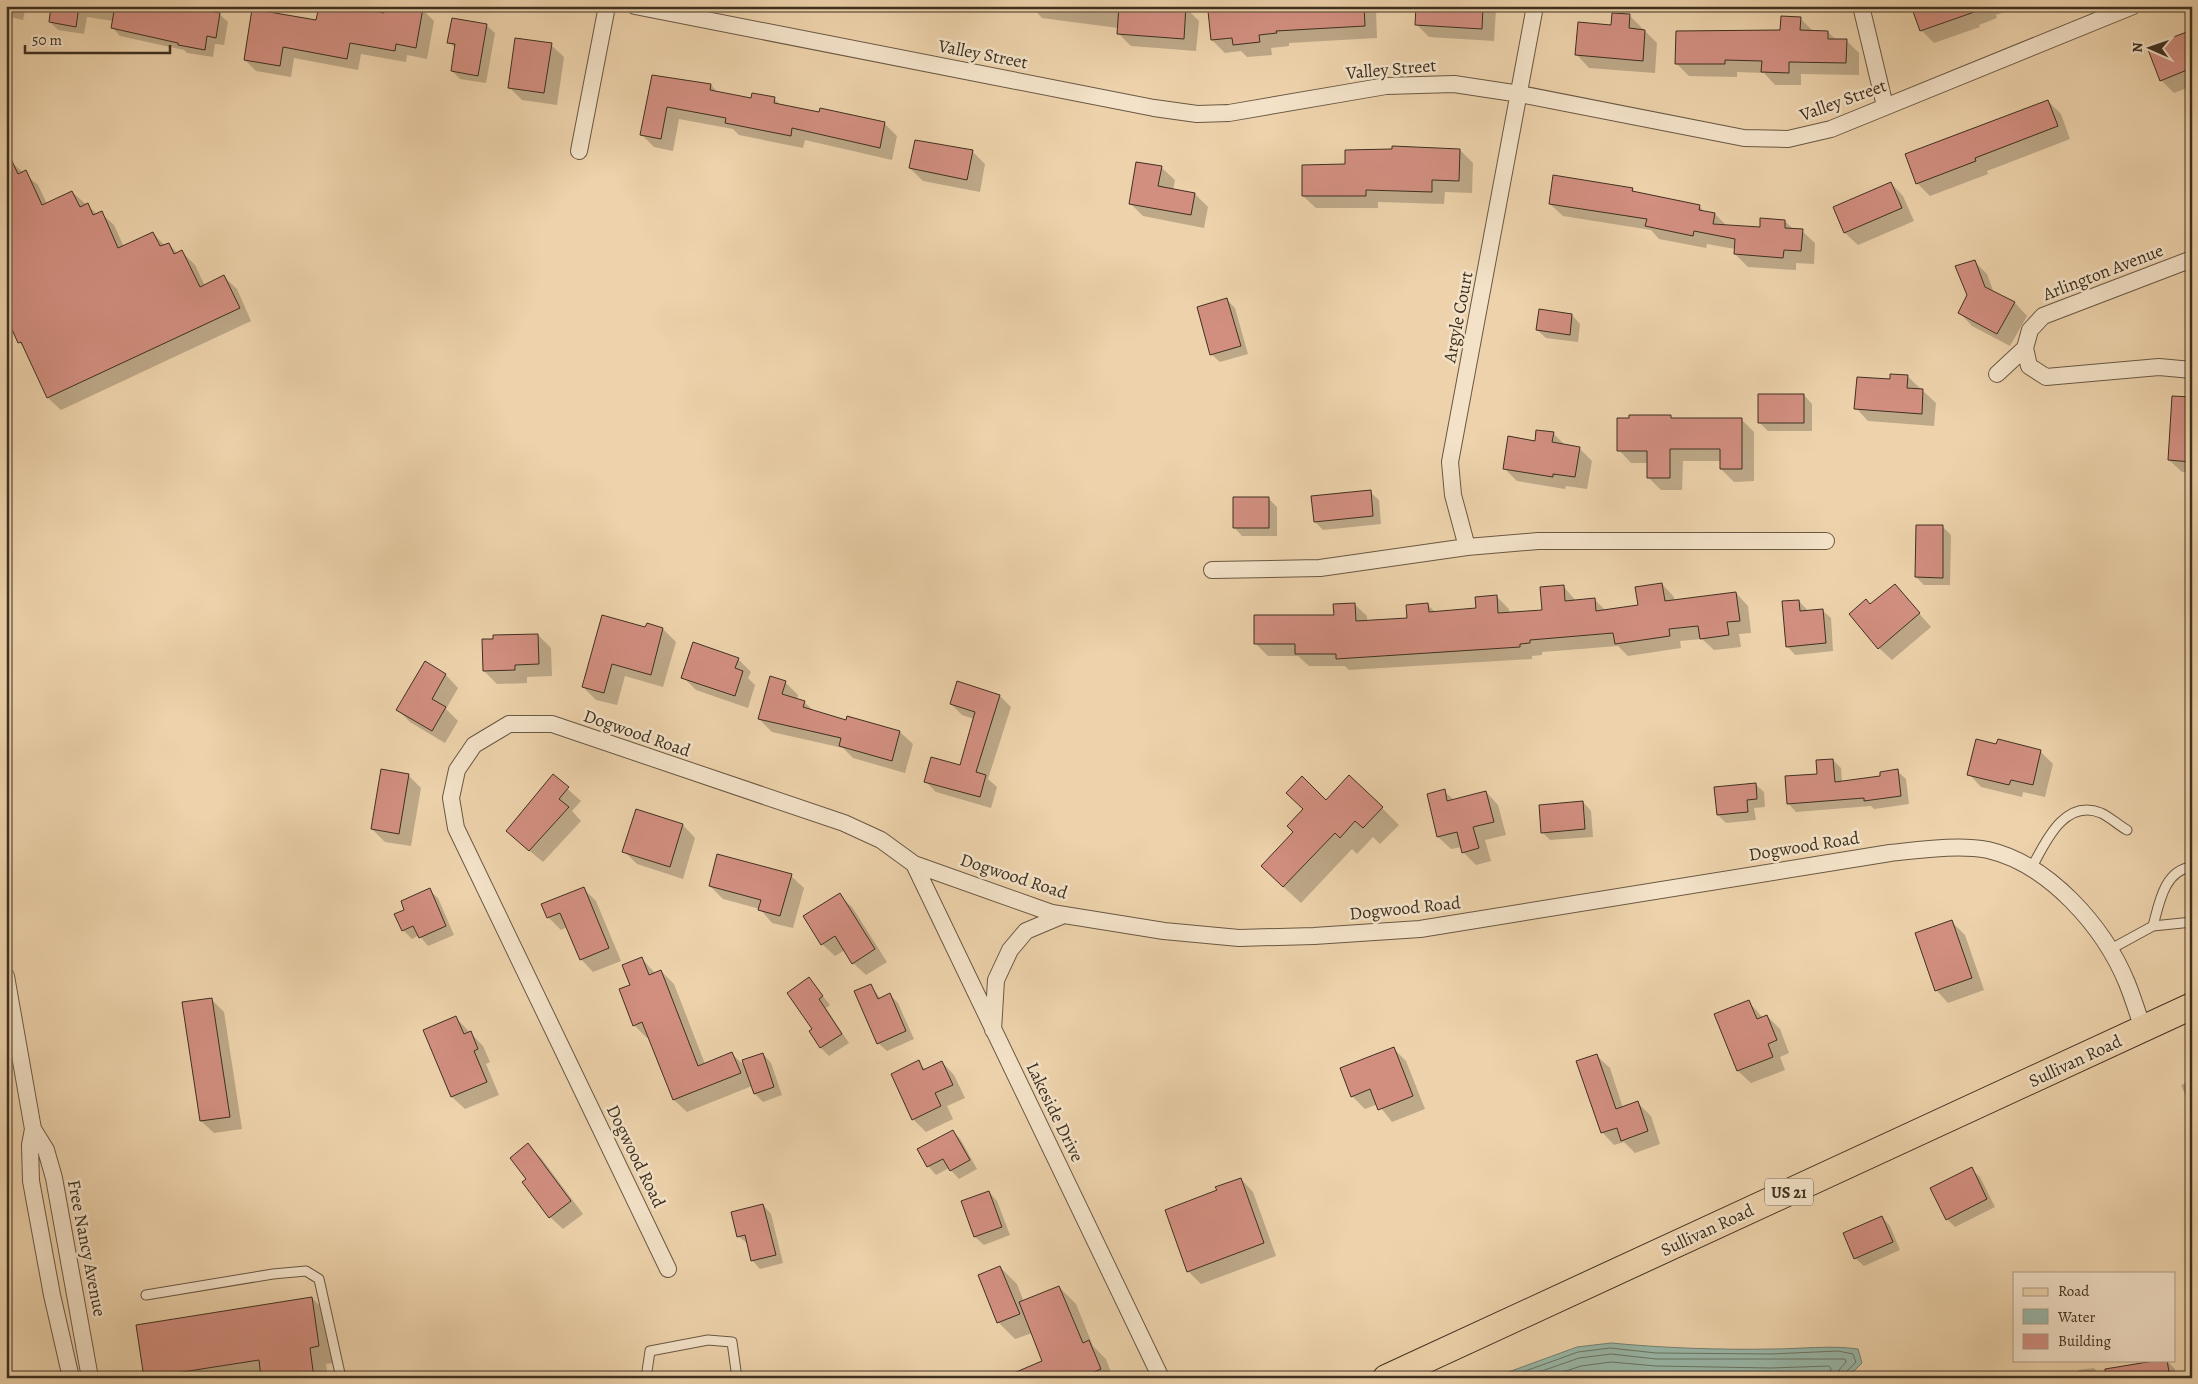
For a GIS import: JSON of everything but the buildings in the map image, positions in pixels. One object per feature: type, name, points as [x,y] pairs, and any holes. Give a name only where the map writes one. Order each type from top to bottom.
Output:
[{"type":"main road","name":"Sullivan Road","points":[[1386,1378],[2192,1006]]},
{"type":"street","points":[[579,151],[607,6]]},
{"type":"street","name":"Valley Street","points":[[635,6],[1154,108],[1197,114],[1230,113],[1386,86],[1454,84],[1520,94],[1744,138],[1788,139],[1831,129],[2133,6]]},
{"type":"street","name":"Argyle Court","points":[[1467,547],[1453,495],[1450,462],[1535,6]]},
{"type":"street","points":[[1860,6],[1885,106]]},
{"type":"street","name":"Arlington Avenue","points":[[1997,374],[2025,348],[2030,330],[2043,316],[2192,259]]},
{"type":"street","points":[[2025,348],[2029,366],[2046,378],[2159,367],[2192,370]]},
{"type":"street","points":[[1212,570],[1320,568],[1467,547],[1538,540],[1826,541]]},
{"type":"street","name":"Dogwood Road","points":[[668,1269],[456,828],[451,798],[457,770],[474,745],[510,724],[552,724],[844,823],[881,840],[914,864],[1052,913],[1164,931],[1239,938],[1314,936],[1420,929],[1890,853],[1938,848],[1988,850],[2032,867],[2069,897],[2101,936],[2109,950],[2126,981],[2143,1029]]},
{"type":"street","name":"Lakeside Drive","points":[[914,864],[1161,1378]]},
{"type":"street","points":[[993,1030],[996,980],[1010,950],[1026,931],[1064,915]]},
{"type":"street","name":"Free Nancy Avenue","points":[[6,976],[33,1129],[30,1153],[31,1181],[52,1295],[71,1378]]},
{"type":"street","name":"Free Nancy Avenue","points":[[33,1129],[46,1150],[54,1178],[90,1378]]},
{"type":"lane","points":[[2032,867],[2049,836],[2062,819],[2073,814],[2088,810],[2100,813],[2127,830]]},
{"type":"lane","points":[[2153,926],[2168,881],[2175,872],[2192,867]]},
{"type":"lane","points":[[2109,950],[2153,926],[2192,922]]},
{"type":"lane","points":[[146,1295],[273,1274],[306,1271],[319,1279],[340,1378]]},
{"type":"lane","points":[[646,1378],[650,1351],[708,1340],[732,1342],[737,1378]]},
{"type":"water","points":[[1611,1343],[1712,1349],[1847,1348],[1858,1349],[1862,1363],[1847,1378],[1492,1378],[1577,1347]]}]
